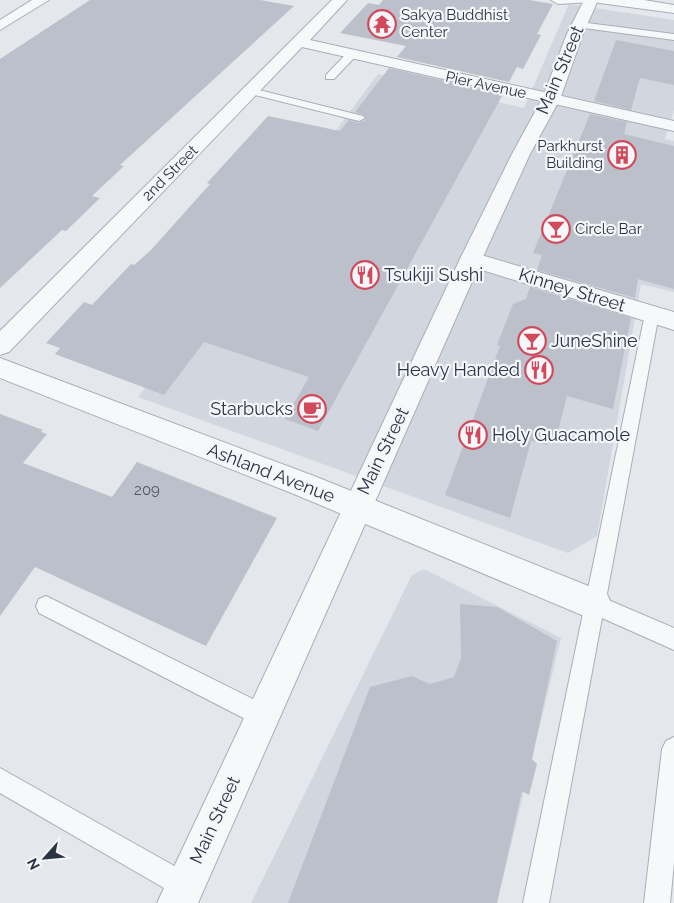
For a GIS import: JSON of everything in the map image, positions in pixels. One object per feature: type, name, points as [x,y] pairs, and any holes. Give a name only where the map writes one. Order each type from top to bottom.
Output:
[{"type":"street","points":[[0,26],[42,0]]},
{"type":"street","name":"2nd Street","points":[[0,346],[340,0]]},
{"type":"street","points":[[558,0],[586,0]]},
{"type":"street","name":"Main Street","points":[[181,895],[356,506],[521,154],[551,99],[579,25],[591,0]]},
{"type":"street","points":[[597,0],[629,2],[674,9]]},
{"type":"street","name":"Pier Avenue","points":[[299,42],[674,126]]},
{"type":"street","name":"Kinney Street","points":[[471,259],[674,321]]},
{"type":"street","name":"Ashland Avenue","points":[[0,368],[356,506],[596,605]]},
{"type":"lane","points":[[579,25],[674,37]]},
{"type":"lane","points":[[330,77],[351,54]]},
{"type":"lane","points":[[251,91],[359,118]]},
{"type":"lane","points":[[536,903],[652,314]]},
{"type":"lane","points":[[596,605],[674,639]]},
{"type":"lane","points":[[46,606],[263,716]]},
{"type":"lane","points":[[657,903],[674,749]]},
{"type":"lane","points":[[0,780],[181,895]]},
{"type":"shaded area","points":[[569,4],[674,20],[674,110],[665,139],[674,141],[674,292],[641,284],[597,536],[568,553],[138,397],[378,74],[524,108]]},
{"type":"shaded area","points":[[424,569],[561,638],[497,903],[251,903],[412,575]]},
{"type":"building","points":[[90,0],[260,0],[294,6],[120,165],[124,166],[92,196],[100,198],[66,231],[62,230],[0,288],[0,59]]},
{"type":"building","points":[[383,0],[529,0],[553,4],[537,34],[541,35],[523,69],[517,67],[509,82],[397,57],[406,46],[340,33],[368,3],[379,5]]},
{"type":"building","points":[[616,40],[674,51],[674,85],[640,78],[631,110],[594,101]]},
{"type":"building","points":[[389,68],[503,94],[318,431],[285,419],[309,377],[204,342],[164,395],[55,354],[60,348],[46,343],[84,302],[92,305],[131,264],[134,265],[151,250],[210,184],[207,183],[268,116],[340,131],[349,120],[359,123],[366,120],[364,115],[355,112]]},
{"type":"building","points":[[590,114],[627,122],[624,134],[674,146],[674,289],[638,279],[635,298],[537,270],[542,255],[533,253]]},
{"type":"building","points":[[530,287],[631,318],[613,409],[567,396],[557,435],[550,433],[547,445],[531,441],[510,518],[445,495],[500,346],[497,345],[513,304],[526,299]]},
{"type":"building","points":[[0,414],[43,430],[41,432],[47,434],[23,463],[112,497],[137,462],[277,518],[206,646],[35,567],[0,616]]},
{"type":"building","points":[[460,604],[497,607],[557,641],[532,759],[537,764],[529,795],[522,791],[497,903],[288,903],[370,687],[412,676],[430,684],[454,677],[461,658]]},
{"type":"place","name":"Sakya Buddhist Center","points":[[382,24]]},
{"type":"place","name":"Parkhurst Building","points":[[622,155]]},
{"type":"place","name":"Circle Bar","points":[[556,229]]},
{"type":"place","name":"Tsukiji Sushi","points":[[365,275]]},
{"type":"place","name":"JuneShine","points":[[532,341]]},
{"type":"place","name":"Heavy Handed","points":[[539,370]]},
{"type":"place","name":"Starbucks","points":[[312,409]]},
{"type":"place","name":"Holy Guacamole","points":[[473,435]]}]
